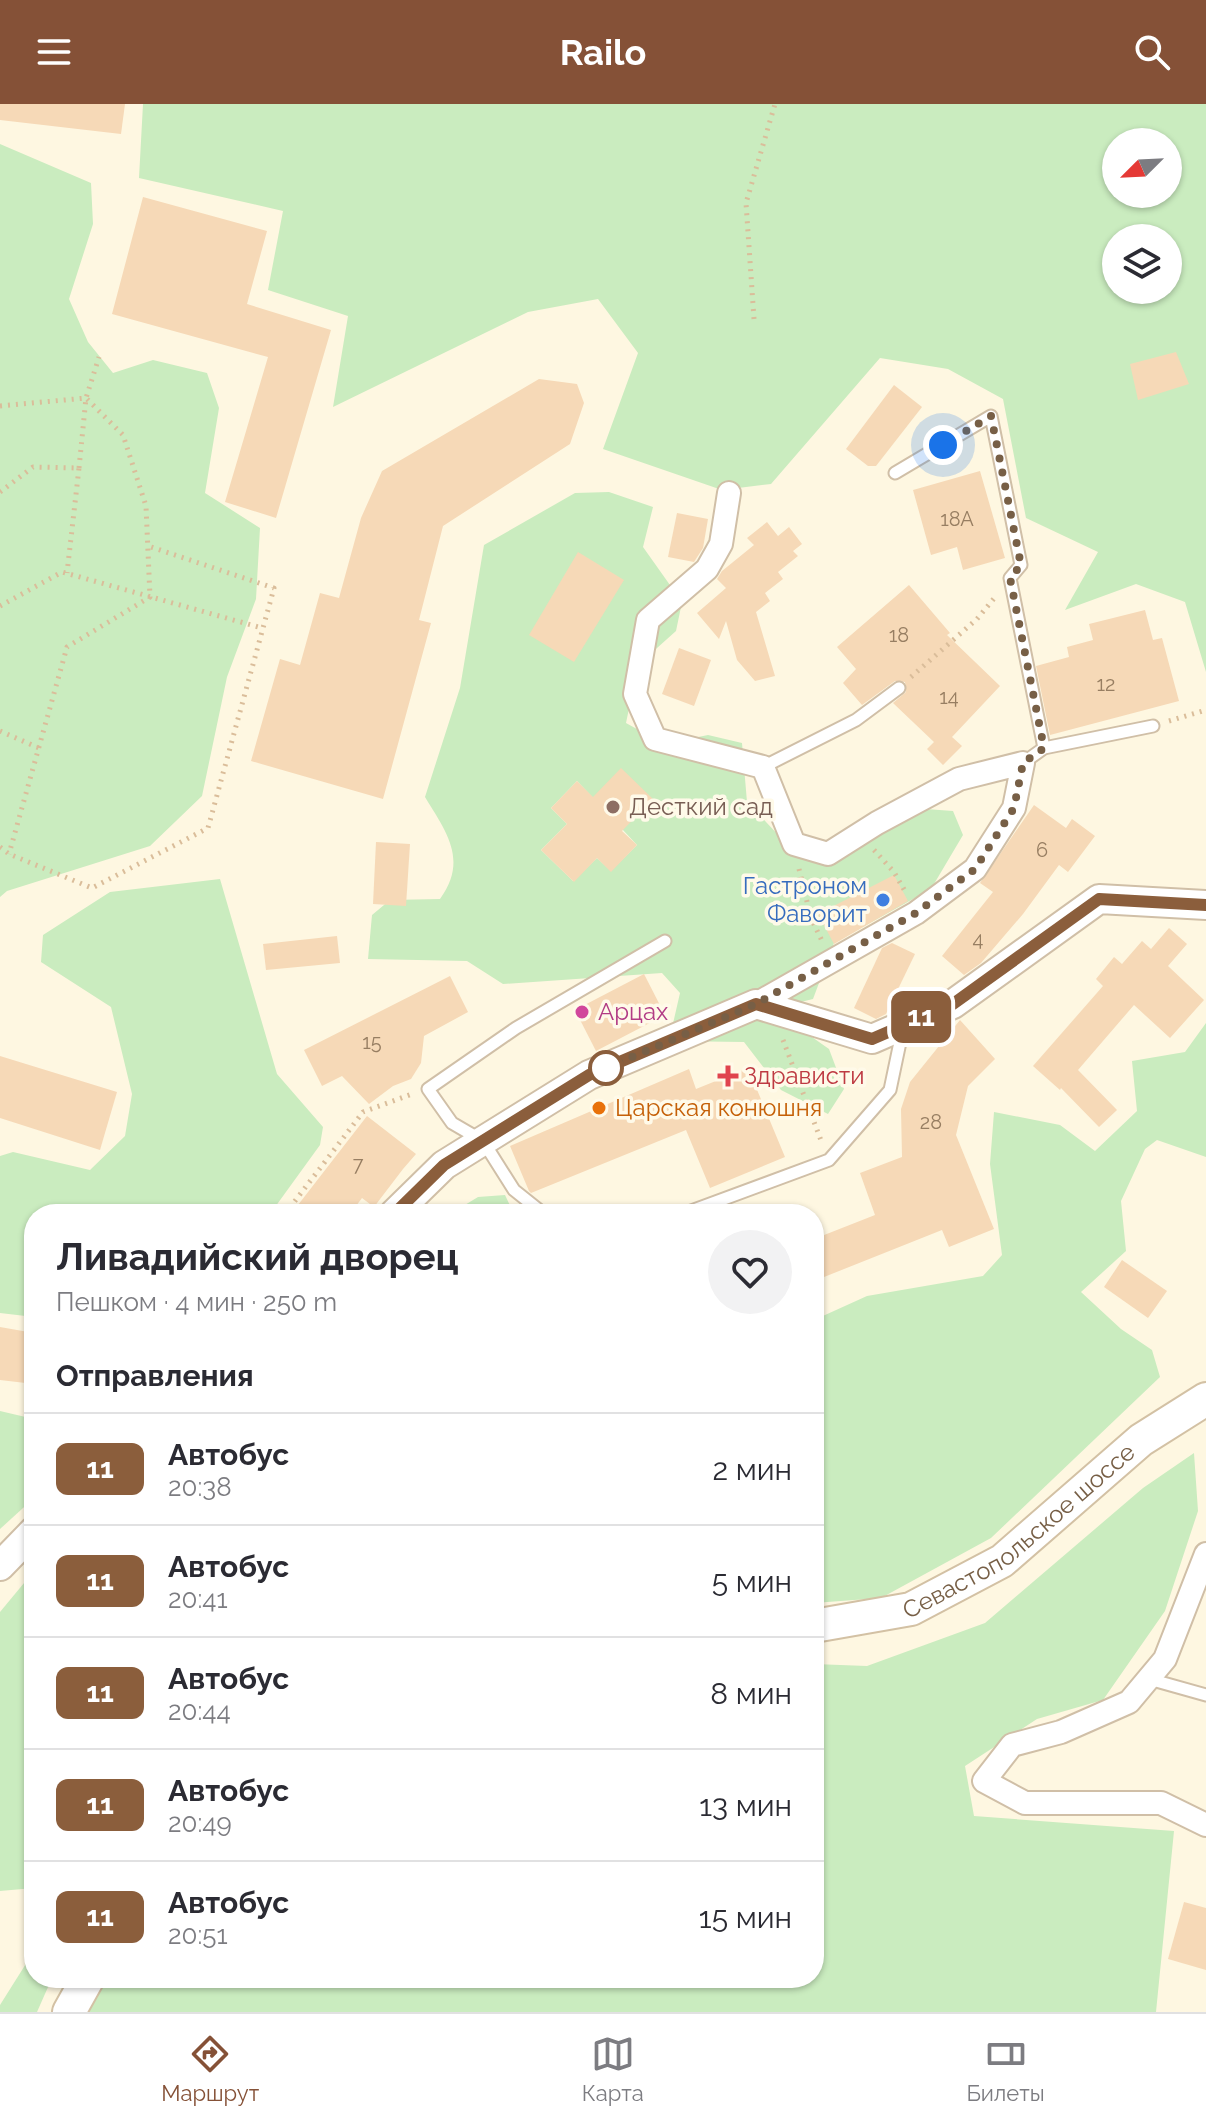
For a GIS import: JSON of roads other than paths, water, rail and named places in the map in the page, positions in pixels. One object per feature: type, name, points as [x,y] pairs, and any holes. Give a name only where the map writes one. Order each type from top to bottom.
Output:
[{"type":"main road","name":"Севастопольское шоссе","points":[[824,1624],[911,1609],[1002,1561],[1141,1440],[1206,1399]]},
{"type":"main road","points":[[824,1637],[885,1628],[944,1610],[990,1586],[1171,1439],[1206,1417]]},
{"type":"main road","points":[[46,2012],[59,1988]]},
{"type":"main road","points":[[69,2012],[82,1988]]},
{"type":"street","points":[[404,1204],[444,1165],[589,1075],[764,1007],[832,961],[916,913],[975,869],[1014,808],[1023,763],[959,779],[828,854],[794,844],[763,767],[655,739],[635,694],[648,620],[707,569],[721,544],[729,493]]},
{"type":"street","points":[[764,1007],[872,1039],[953,1004],[1099,899],[1206,905]]},
{"type":"street","points":[[0,1566],[24,1541]]},
{"type":"street","points":[[1206,1554],[1165,1659],[1129,1702],[1061,1732],[1012,1745],[984,1781],[1025,1803],[1161,1803],[1206,1825]]},
{"type":"lane","points":[[895,473],[991,416],[1021,565],[1010,578],[1044,748]]},
{"type":"lane","points":[[763,767],[856,720],[899,688]]},
{"type":"lane","points":[[1023,763],[1044,748],[1153,726]]},
{"type":"lane","points":[[532,1204],[514,1190],[483,1141],[452,1123],[428,1089],[516,1028],[665,941]]},
{"type":"lane","points":[[710,1204],[829,1160],[890,1090],[904,1025]]},
{"type":"lane","points":[[1149,1679],[1206,1695]]},
{"type":"place","name":"Десткий сад","points":[[613,807]]},
{"type":"place","name":"Гастроном Фаворит","points":[[883,900]]},
{"type":"place","name":"Арцах","points":[[582,1012]]},
{"type":"place","name":"Здрависти","points":[[728,1076]]},
{"type":"place","name":"Царская конюшня","points":[[599,1108]]}]
